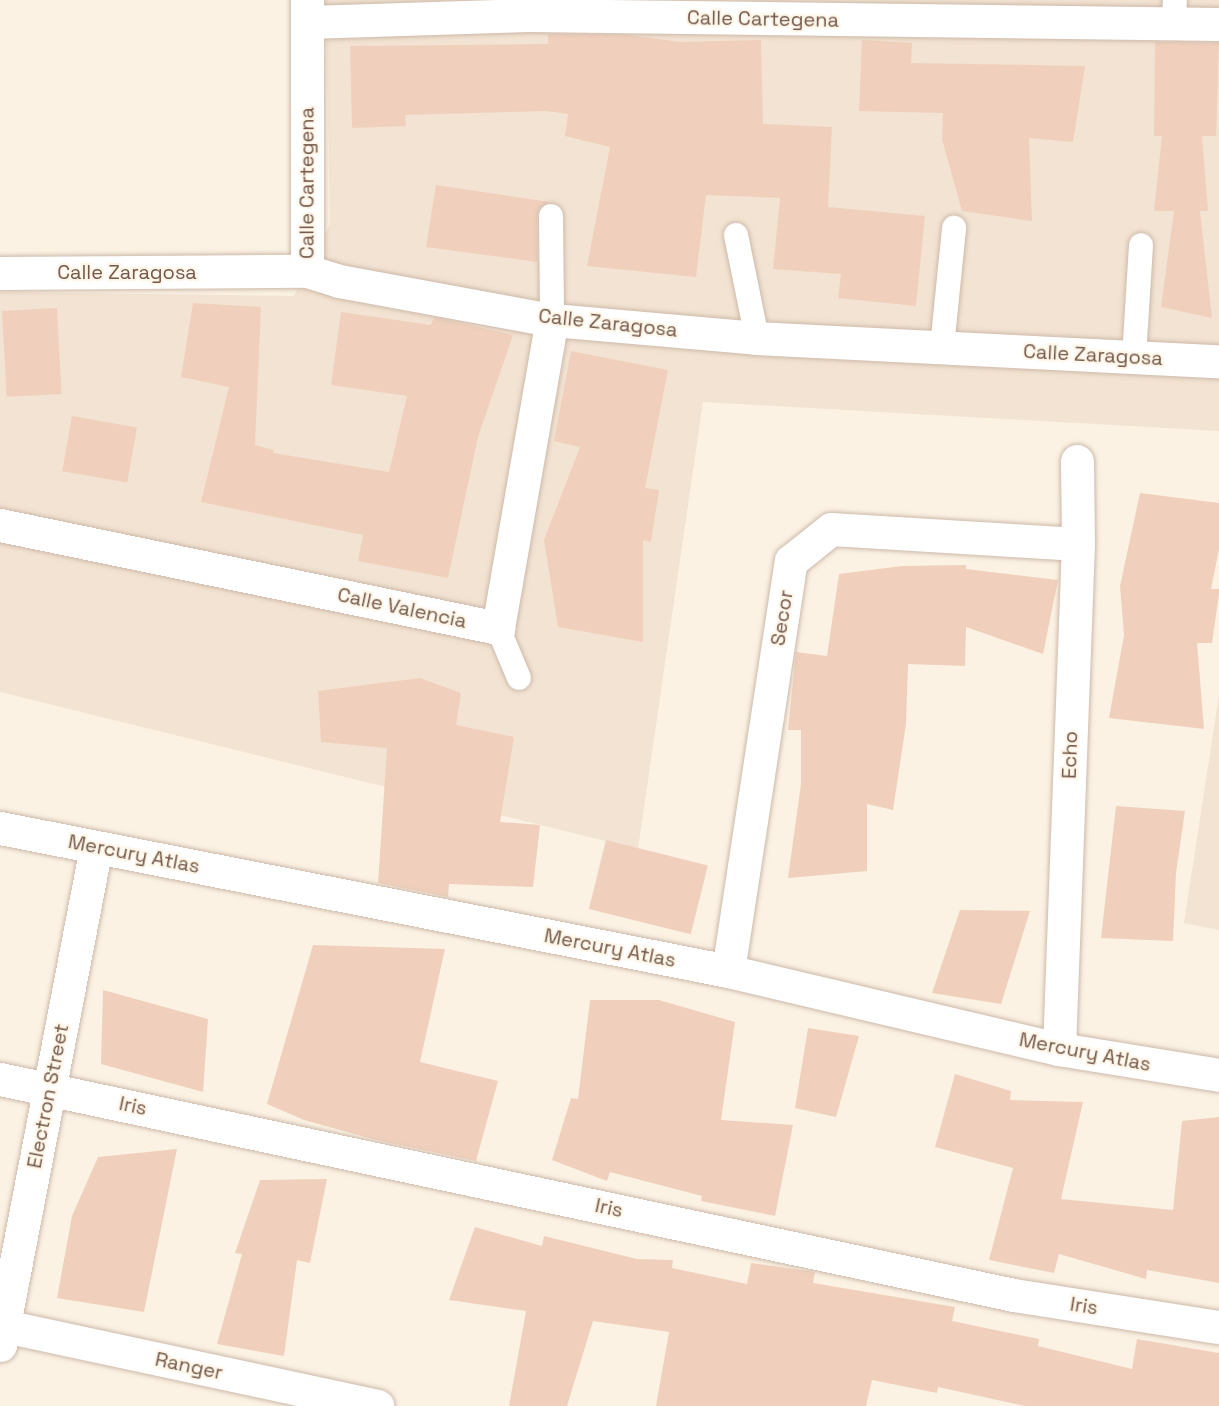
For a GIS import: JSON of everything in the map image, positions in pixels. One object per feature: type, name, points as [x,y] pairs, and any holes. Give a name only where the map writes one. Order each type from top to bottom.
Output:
[{"type":"street","name":"Calle Cartegena","points":[[307,271],[307,11],[530,7],[1174,12],[1219,24]]},
{"type":"street","name":"Calle Zaragosa","points":[[0,273],[307,271],[339,281],[552,320],[757,338],[1219,361]]},
{"type":"street","points":[[498,628],[552,320]]},
{"type":"street","name":"Echo","points":[[1059,1049],[1078,544],[1077,461]]},
{"type":"street","name":"Calle Valencia","points":[[0,525],[498,628]]},
{"type":"street","name":"Secor","points":[[728,971],[790,561],[831,529],[1078,544]]},
{"type":"street","name":"Mercury Atlas","points":[[0,828],[728,971],[1059,1049],[1219,1076]]},
{"type":"street","name":"Electron Street","points":[[1,1332],[96,847]]},
{"type":"street","name":"Iris","points":[[0,1078],[1014,1295],[1219,1327]]},
{"type":"street","name":"Ranger","points":[[1,1332],[377,1406]]},
{"type":"lane","points":[[551,216],[552,320]]},
{"type":"lane","points":[[942,347],[954,228]]},
{"type":"lane","points":[[735,235],[757,338]]},
{"type":"lane","points":[[1134,357],[1141,245]]},
{"type":"lane","points":[[498,628],[519,678]]},
{"type":"shaded area","points":[[326,0],[1219,0],[1219,431],[703,402],[638,849],[0,692],[0,292],[294,296],[330,224]]},
{"type":"shaded area","points":[[1219,695],[1219,930],[1184,923]]},
{"type":"building","points":[[548,34],[628,35],[680,42],[761,40],[763,124],[832,127],[828,207],[925,216],[916,306],[838,298],[841,274],[773,269],[780,198],[706,195],[696,277],[587,266],[610,147],[565,136],[568,114],[546,111],[405,115],[406,126],[352,128],[350,46],[548,44]]},
{"type":"building","points":[[862,40],[912,43],[911,63],[1085,66],[1073,142],[1029,138],[1032,221],[962,211],[942,139],[943,113],[859,111]]},
{"type":"building","points":[[1155,42],[1219,43],[1216,136],[1202,136],[1208,211],[1200,211],[1212,318],[1161,307],[1174,211],[1154,211],[1162,136],[1154,136]]},
{"type":"building","points":[[436,185],[550,202],[539,209],[537,216],[537,262],[426,247]]},
{"type":"building","points":[[193,303],[261,307],[255,445],[274,450],[273,453],[389,472],[407,396],[331,385],[341,312],[431,325],[434,317],[513,335],[478,437],[448,578],[358,561],[363,535],[201,502],[229,387],[181,377]]},
{"type":"building","points":[[57,308],[62,394],[7,397],[2,311]]},
{"type":"building","points":[[571,351],[668,370],[645,488],[659,490],[651,542],[643,540],[643,642],[558,627],[544,540],[580,447],[554,441]]},
{"type":"building","points":[[72,416],[137,427],[127,483],[62,471]]},
{"type":"building","points":[[1140,493],[1219,503],[1219,549],[1211,589],[1219,589],[1219,594],[1212,643],[1197,643],[1204,729],[1109,718],[1124,635],[1120,586]]},
{"type":"building","points":[[966,565],[966,569],[1058,580],[1043,654],[966,627],[965,666],[908,664],[906,724],[893,810],[867,804],[867,871],[788,878],[801,784],[801,730],[788,730],[796,652],[827,656],[839,574],[902,566]]},
{"type":"building","points":[[420,678],[461,693],[456,725],[514,737],[500,822],[540,825],[533,887],[449,884],[448,897],[378,883],[387,748],[321,742],[318,691]]},
{"type":"building","points":[[1116,806],[1185,811],[1176,873],[1173,941],[1101,938]]},
{"type":"building","points":[[606,840],[708,865],[691,934],[589,909]]},
{"type":"building","points":[[960,910],[1030,911],[1001,1004],[932,993]]},
{"type":"building","points":[[313,945],[445,949],[420,1062],[498,1081],[476,1161],[376,1140],[304,1120],[267,1104]]},
{"type":"building","points":[[103,990],[208,1019],[203,1092],[101,1064]]},
{"type":"building","points":[[590,1000],[659,1000],[735,1022],[721,1120],[793,1125],[775,1216],[701,1201],[702,1196],[610,1172],[607,1181],[552,1160],[571,1098],[578,1099]]},
{"type":"building","points":[[808,1028],[859,1036],[836,1117],[795,1108]]},
{"type":"building","points":[[955,1074],[1011,1091],[1010,1100],[1083,1102],[1061,1199],[1173,1210],[1182,1121],[1219,1117],[1219,1283],[1147,1270],[1146,1279],[1059,1254],[1054,1273],[989,1260],[1013,1168],[935,1147]]},
{"type":"building","points":[[177,1149],[144,1312],[57,1298],[72,1216],[98,1157]]},
{"type":"building","points":[[327,1179],[310,1263],[297,1260],[284,1356],[217,1344],[242,1254],[235,1253],[260,1180]]},
{"type":"building","points":[[475,1227],[542,1246],[544,1236],[637,1259],[673,1260],[672,1268],[747,1284],[751,1263],[815,1272],[813,1283],[955,1307],[952,1321],[1039,1339],[1038,1346],[1132,1369],[1137,1339],[1219,1353],[1219,1406],[1025,1406],[938,1387],[937,1393],[872,1380],[866,1406],[656,1406],[669,1332],[593,1321],[567,1406],[509,1406],[526,1311],[449,1300]]}]
